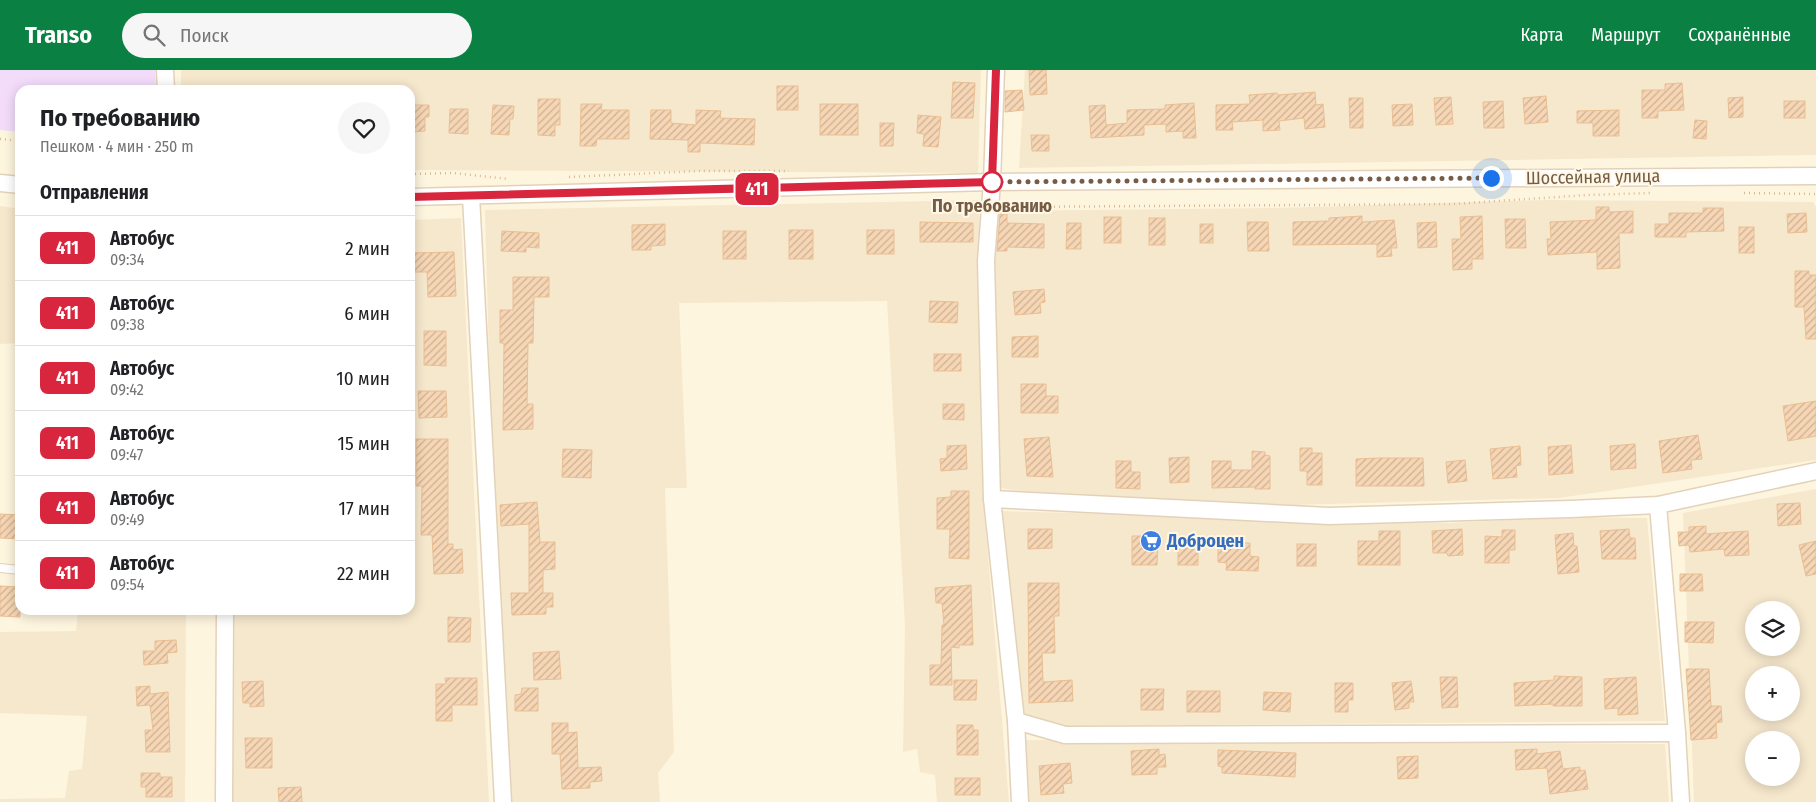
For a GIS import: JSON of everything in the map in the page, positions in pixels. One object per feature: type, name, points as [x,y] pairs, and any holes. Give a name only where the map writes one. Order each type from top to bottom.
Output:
[{"type":"street","points":[[165,70],[166,85]]},
{"type":"street","points":[[996,70],[992,182],[986,261],[992,499],[1016,721],[1020,802]]},
{"type":"street","name":"Шоссейная улица","points":[[415,197],[992,182],[1814,178]]},
{"type":"street","points":[[0,183],[15,185]]},
{"type":"street","points":[[471,196],[503,802]]},
{"type":"street","points":[[992,499],[1329,516],[1658,505],[1816,471]]},
{"type":"street","points":[[1658,505],[1678,733],[1681,802]]},
{"type":"street","points":[[224,802],[225,615]]},
{"type":"street","points":[[1016,721],[1065,734],[1678,733]]},
{"type":"lane","points":[[0,568],[15,570]]},
{"type":"path","points":[[0,139],[15,140]]},
{"type":"path","points":[[561,177],[699,171],[790,171]]},
{"type":"path","points":[[415,174],[453,173],[514,179]]},
{"type":"path","points":[[1737,192],[1816,194]]},
{"type":"path","points":[[990,207],[1453,204],[1588,195],[1658,193]]},
{"type":"shaded area","points":[[0,70],[155,70],[156,85],[15,85],[15,132],[0,130]]},
{"type":"shaded area","points":[[181,70],[981,70],[978,173],[415,170],[415,85],[181,85]]},
{"type":"shaded area","points":[[1025,70],[1816,70],[1816,155],[1019,168]]},
{"type":"shaded area","points":[[979,200],[984,508],[1009,802],[937,802],[935,775],[920,772],[917,749],[903,752],[905,626],[887,301],[679,303],[687,488],[665,488],[674,752],[658,773],[660,802],[508,802],[495,578],[485,210]]},
{"type":"shaded area","points":[[1547,200],[1813,202],[1816,207],[1816,460],[1559,498],[1293,505],[1028,492],[1000,488],[994,347],[995,211],[1278,208]]},
{"type":"shaded area","points":[[0,206],[15,208],[15,343],[0,344]]},
{"type":"shaded area","points":[[461,218],[489,802],[229,802],[231,615],[415,615],[415,220]]},
{"type":"shaded area","points":[[1816,489],[1816,802],[1694,802],[1683,513]]},
{"type":"shaded area","points":[[1000,511],[1448,523],[1570,517],[1647,518],[1665,721],[1063,726],[1023,718]]},
{"type":"shaded area","points":[[78,615],[186,615],[185,802],[0,802],[0,799],[65,798],[69,771],[82,769],[87,716],[0,713],[0,632],[76,631]]},
{"type":"shaded area","points":[[1024,740],[1665,744],[1669,802],[1026,802]]},
{"type":"building","points":[[1029,70],[1046,70],[1047,94],[1030,95]]},
{"type":"building","points":[[953,82],[975,83],[973,118],[951,118]]},
{"type":"building","points":[[1682,83],[1684,110],[1658,111],[1658,118],[1642,118],[1642,90],[1665,90],[1665,84]]},
{"type":"building","points":[[777,86],[798,86],[798,110],[777,110]]},
{"type":"building","points":[[1022,90],[1024,110],[1005,112],[1005,91]]},
{"type":"building","points":[[1315,92],[1316,105],[1323,104],[1325,127],[1305,129],[1304,118],[1279,121],[1280,130],[1263,131],[1263,120],[1232,122],[1233,130],[1216,130],[1216,105],[1250,104],[1249,95]]},
{"type":"building","points":[[1546,96],[1548,122],[1525,124],[1523,98]]},
{"type":"building","points":[[1451,97],[1453,124],[1436,125],[1434,98]]},
{"type":"building","points":[[1743,97],[1743,117],[1729,118],[1728,98]]},
{"type":"building","points":[[1349,98],[1363,98],[1363,128],[1350,128]]},
{"type":"building","points":[[538,99],[560,99],[560,125],[555,125],[555,136],[538,135]]},
{"type":"building","points":[[1503,101],[1504,128],[1484,128],[1483,102]]},
{"type":"building","points":[[1784,101],[1805,101],[1805,118],[1784,118]]},
{"type":"building","points":[[1194,103],[1196,138],[1183,138],[1183,131],[1166,132],[1166,124],[1144,125],[1144,135],[1091,138],[1089,106],[1105,105],[1106,125],[1127,123],[1127,110],[1165,109],[1165,105]]},
{"type":"building","points":[[581,104],[602,104],[601,110],[629,110],[629,139],[597,139],[596,146],[580,146]]},
{"type":"building","points":[[820,104],[858,104],[858,135],[820,135]]},
{"type":"building","points":[[1412,104],[1413,125],[1393,126],[1392,105]]},
{"type":"building","points":[[415,105],[429,105],[429,117],[425,117],[425,131],[415,132]]},
{"type":"building","points":[[493,105],[514,106],[513,119],[510,119],[509,135],[491,134]]},
{"type":"building","points":[[450,109],[468,109],[468,134],[449,133]]},
{"type":"building","points":[[651,110],[671,110],[671,123],[696,125],[696,110],[721,111],[720,118],[755,119],[754,145],[700,143],[700,152],[688,152],[688,140],[650,139]]},
{"type":"building","points":[[1619,110],[1619,136],[1593,136],[1593,123],[1577,123],[1577,111]]},
{"type":"building","points":[[918,115],[941,117],[938,147],[923,146],[924,134],[917,133]]},
{"type":"building","points":[[1695,120],[1707,121],[1706,139],[1693,138]]},
{"type":"building","points":[[880,123],[894,123],[893,146],[880,146]]},
{"type":"building","points":[[1031,135],[1049,135],[1049,151],[1032,151]]},
{"type":"building","points":[[1596,207],[1609,207],[1609,212],[1633,211],[1633,233],[1619,233],[1620,268],[1597,269],[1597,252],[1548,255],[1547,239],[1551,239],[1550,222],[1596,220]]},
{"type":"building","points":[[1703,208],[1723,208],[1724,231],[1686,232],[1686,237],[1655,237],[1655,224],[1669,224],[1669,213],[1703,213]]},
{"type":"building","points":[[1806,213],[1807,232],[1788,233],[1787,214]]},
{"type":"building","points":[[1000,214],[1007,214],[1007,223],[1044,224],[1044,248],[1007,247],[1007,251],[997,251]]},
{"type":"building","points":[[1362,216],[1362,222],[1394,220],[1397,248],[1391,248],[1392,256],[1377,257],[1377,244],[1293,245],[1293,222],[1329,221],[1329,218]]},
{"type":"building","points":[[1482,216],[1483,259],[1472,259],[1472,269],[1453,270],[1452,239],[1461,239],[1460,217]]},
{"type":"building","points":[[1104,217],[1121,217],[1121,243],[1104,243]]},
{"type":"building","points":[[1149,218],[1165,218],[1165,245],[1149,245]]},
{"type":"building","points":[[1505,219],[1525,219],[1526,248],[1506,248]]},
{"type":"building","points":[[920,222],[973,223],[973,242],[920,242]]},
{"type":"building","points":[[1247,222],[1268,222],[1269,251],[1248,251]]},
{"type":"building","points":[[1436,222],[1437,247],[1418,248],[1417,223]]},
{"type":"building","points":[[1067,223],[1081,223],[1081,249],[1066,249]]},
{"type":"building","points":[[665,224],[665,245],[651,246],[651,250],[632,250],[632,225]]},
{"type":"building","points":[[1200,224],[1213,224],[1213,243],[1200,243]]},
{"type":"building","points":[[1739,227],[1754,227],[1754,253],[1739,253]]},
{"type":"building","points":[[789,230],[813,230],[813,259],[789,259]]},
{"type":"building","points":[[867,230],[894,230],[894,254],[867,254]]},
{"type":"building","points":[[502,231],[539,233],[539,248],[526,247],[526,252],[501,251]]},
{"type":"building","points":[[723,231],[746,231],[746,259],[723,259]]},
{"type":"building","points":[[454,252],[456,296],[428,297],[427,272],[415,272],[415,253]]},
{"type":"building","points":[[1795,271],[1809,271],[1809,275],[1816,275],[1816,339],[1806,339],[1804,307],[1795,307]]},
{"type":"building","points":[[513,277],[549,277],[549,297],[534,297],[533,343],[528,343],[527,404],[533,404],[533,429],[503,430],[504,343],[500,343],[500,310],[513,310]]},
{"type":"building","points":[[1044,289],[1045,302],[1040,303],[1041,313],[1015,315],[1013,292]]},
{"type":"building","points":[[930,301],[958,302],[957,323],[929,322]]},
{"type":"building","points":[[424,331],[446,331],[446,366],[424,365]]},
{"type":"building","points":[[1038,336],[1038,357],[1012,357],[1012,337]]},
{"type":"building","points":[[934,354],[961,354],[961,371],[934,371]]},
{"type":"building","points":[[1021,384],[1046,384],[1046,396],[1058,396],[1058,413],[1021,413]]},
{"type":"building","points":[[418,391],[446,391],[447,417],[419,418]]},
{"type":"building","points":[[1816,401],[1816,436],[1788,441],[1783,406]]},
{"type":"building","points":[[943,404],[964,404],[964,420],[943,419]]},
{"type":"building","points":[[1698,435],[1702,459],[1691,460],[1692,469],[1663,473],[1659,441]]},
{"type":"building","points":[[1049,437],[1053,477],[1027,476],[1024,439]]},
{"type":"building","points":[[416,439],[448,439],[448,544],[453,544],[453,550],[462,549],[463,573],[434,574],[432,535],[421,535],[422,486],[416,486]]},
{"type":"building","points":[[1635,444],[1636,468],[1611,470],[1610,446]]},
{"type":"building","points":[[966,445],[967,469],[941,471],[940,459],[947,458],[947,446]]},
{"type":"building","points":[[1571,445],[1573,473],[1549,475],[1548,447]]},
{"type":"building","points":[[1520,446],[1521,465],[1516,466],[1517,477],[1493,479],[1490,449]]},
{"type":"building","points":[[1300,448],[1312,448],[1312,453],[1322,453],[1322,485],[1307,485],[1307,471],[1300,471]]},
{"type":"building","points":[[563,449],[592,450],[591,478],[562,477]]},
{"type":"building","points":[[1252,451],[1265,452],[1265,455],[1270,456],[1270,489],[1255,489],[1255,487],[1212,488],[1212,461],[1231,461],[1231,470],[1252,470]]},
{"type":"building","points":[[1189,457],[1189,482],[1170,483],[1169,458]]},
{"type":"building","points":[[1423,458],[1424,486],[1356,486],[1356,459]]},
{"type":"building","points":[[1465,460],[1467,481],[1448,483],[1446,462]]},
{"type":"building","points":[[1116,461],[1131,461],[1131,472],[1140,472],[1140,489],[1116,488]]},
{"type":"building","points":[[951,491],[969,491],[969,559],[949,558],[950,529],[937,529],[937,498],[951,497]]},
{"type":"building","points":[[537,502],[540,542],[555,542],[555,569],[543,570],[543,593],[553,593],[553,607],[546,607],[546,614],[512,615],[511,593],[529,593],[529,524],[501,526],[500,505]]},
{"type":"building","points":[[1800,503],[1801,524],[1778,526],[1777,504]]},
{"type":"building","points":[[0,514],[15,515],[15,539],[0,538]]},
{"type":"building","points":[[1706,526],[1706,534],[1748,531],[1749,555],[1725,556],[1724,549],[1690,552],[1689,545],[1679,546],[1678,532],[1689,532],[1689,527]]},
{"type":"building","points":[[1028,529],[1052,529],[1052,548],[1028,549]]},
{"type":"building","points":[[1462,529],[1463,555],[1448,556],[1447,553],[1433,553],[1432,531]]},
{"type":"building","points":[[1629,529],[1630,538],[1635,538],[1636,559],[1602,559],[1600,531]]},
{"type":"building","points":[[1502,530],[1515,530],[1515,550],[1509,550],[1509,563],[1485,563],[1485,536],[1502,537]]},
{"type":"building","points":[[1379,531],[1400,531],[1400,565],[1358,565],[1358,541],[1379,541]]},
{"type":"building","points":[[1573,533],[1574,546],[1577,546],[1579,572],[1558,574],[1555,535]]},
{"type":"building","points":[[1132,536],[1158,536],[1157,565],[1132,565]]},
{"type":"building","points":[[1816,541],[1816,574],[1806,576],[1799,545]]},
{"type":"building","points":[[1178,542],[1198,542],[1198,565],[1178,565]]},
{"type":"building","points":[[1218,542],[1250,543],[1250,556],[1259,557],[1258,571],[1226,570],[1227,563],[1218,562]]},
{"type":"building","points":[[1297,544],[1316,544],[1316,566],[1297,566]]},
{"type":"building","points":[[1680,574],[1702,574],[1703,591],[1680,591]]},
{"type":"building","points":[[1028,583],[1059,583],[1059,616],[1054,616],[1055,653],[1042,653],[1043,682],[1072,680],[1073,701],[1029,703]]},
{"type":"building","points":[[971,585],[973,645],[959,645],[959,648],[951,647],[952,685],[930,685],[930,665],[941,665],[942,625],[944,625],[942,603],[936,603],[935,588]]},
{"type":"building","points":[[0,586],[15,587],[15,615],[20,615],[20,617],[0,616]]},
{"type":"building","points":[[448,617],[471,618],[470,642],[448,642]]},
{"type":"building","points":[[1685,622],[1714,622],[1713,643],[1685,642]]},
{"type":"building","points":[[176,640],[177,652],[167,653],[168,663],[144,665],[143,651],[155,651],[155,641]]},
{"type":"building","points":[[559,651],[561,679],[534,680],[533,653]]},
{"type":"building","points":[[1686,669],[1709,669],[1711,706],[1721,706],[1722,722],[1716,723],[1717,738],[1691,740]]},
{"type":"building","points":[[1554,676],[1582,677],[1582,706],[1553,706],[1553,704],[1515,706],[1514,683],[1554,680]]},
{"type":"building","points":[[1440,677],[1457,677],[1458,707],[1442,708]]},
{"type":"building","points":[[1636,677],[1638,714],[1618,715],[1618,708],[1605,709],[1604,679]]},
{"type":"building","points":[[445,678],[477,678],[477,705],[452,705],[452,721],[436,721],[436,684],[446,684]]},
{"type":"building","points":[[954,680],[977,680],[976,700],[954,700]]},
{"type":"building","points":[[263,681],[264,706],[250,707],[250,703],[243,703],[242,682]]},
{"type":"building","points":[[1411,681],[1414,702],[1409,702],[1409,708],[1395,710],[1392,683]]},
{"type":"building","points":[[1335,683],[1353,683],[1353,700],[1348,700],[1348,712],[1335,712]]},
{"type":"building","points":[[150,686],[150,694],[168,692],[170,752],[146,752],[145,730],[153,730],[150,705],[137,706],[136,687]]},
{"type":"building","points":[[522,688],[538,688],[538,711],[515,711],[515,695],[521,694]]},
{"type":"building","points":[[1141,689],[1164,689],[1163,710],[1141,710]]},
{"type":"building","points":[[1187,691],[1220,691],[1220,712],[1187,712]]},
{"type":"building","points":[[1264,692],[1291,693],[1290,712],[1263,710]]},
{"type":"building","points":[[552,723],[568,723],[568,733],[577,732],[578,768],[601,767],[602,781],[590,782],[590,788],[562,789],[560,754],[552,754]]},
{"type":"building","points":[[957,725],[973,725],[973,730],[978,730],[978,755],[957,755]]},
{"type":"building","points":[[245,738],[272,738],[272,768],[246,768]]},
{"type":"building","points":[[1159,749],[1159,755],[1165,754],[1166,767],[1157,767],[1157,774],[1132,775],[1131,751]]},
{"type":"building","points":[[1537,749],[1537,754],[1560,751],[1563,769],[1580,767],[1580,771],[1585,770],[1588,789],[1550,794],[1547,768],[1516,770],[1515,750]]},
{"type":"building","points":[[1218,750],[1296,753],[1295,777],[1222,773],[1222,767],[1218,766]]},
{"type":"building","points":[[1418,756],[1418,778],[1398,779],[1397,757]]},
{"type":"building","points":[[1070,763],[1072,783],[1063,784],[1064,793],[1041,795],[1039,766]]},
{"type":"building","points":[[141,773],[160,773],[160,777],[172,777],[172,797],[146,797],[146,787],[141,787]]},
{"type":"building","points":[[955,778],[980,778],[980,795],[955,795]]},
{"type":"building","points":[[301,787],[302,802],[279,802],[278,788]]},
{"type":"bus line","name":"411","points":[[415,197],[992,182],[996,70]]},
{"type":"place","name":"По требованию","points":[[992,182]]},
{"type":"place","name":"Доброцен","points":[[1151,541]]},
{"type":"route","points":[[992,182],[1491,178]]}]
